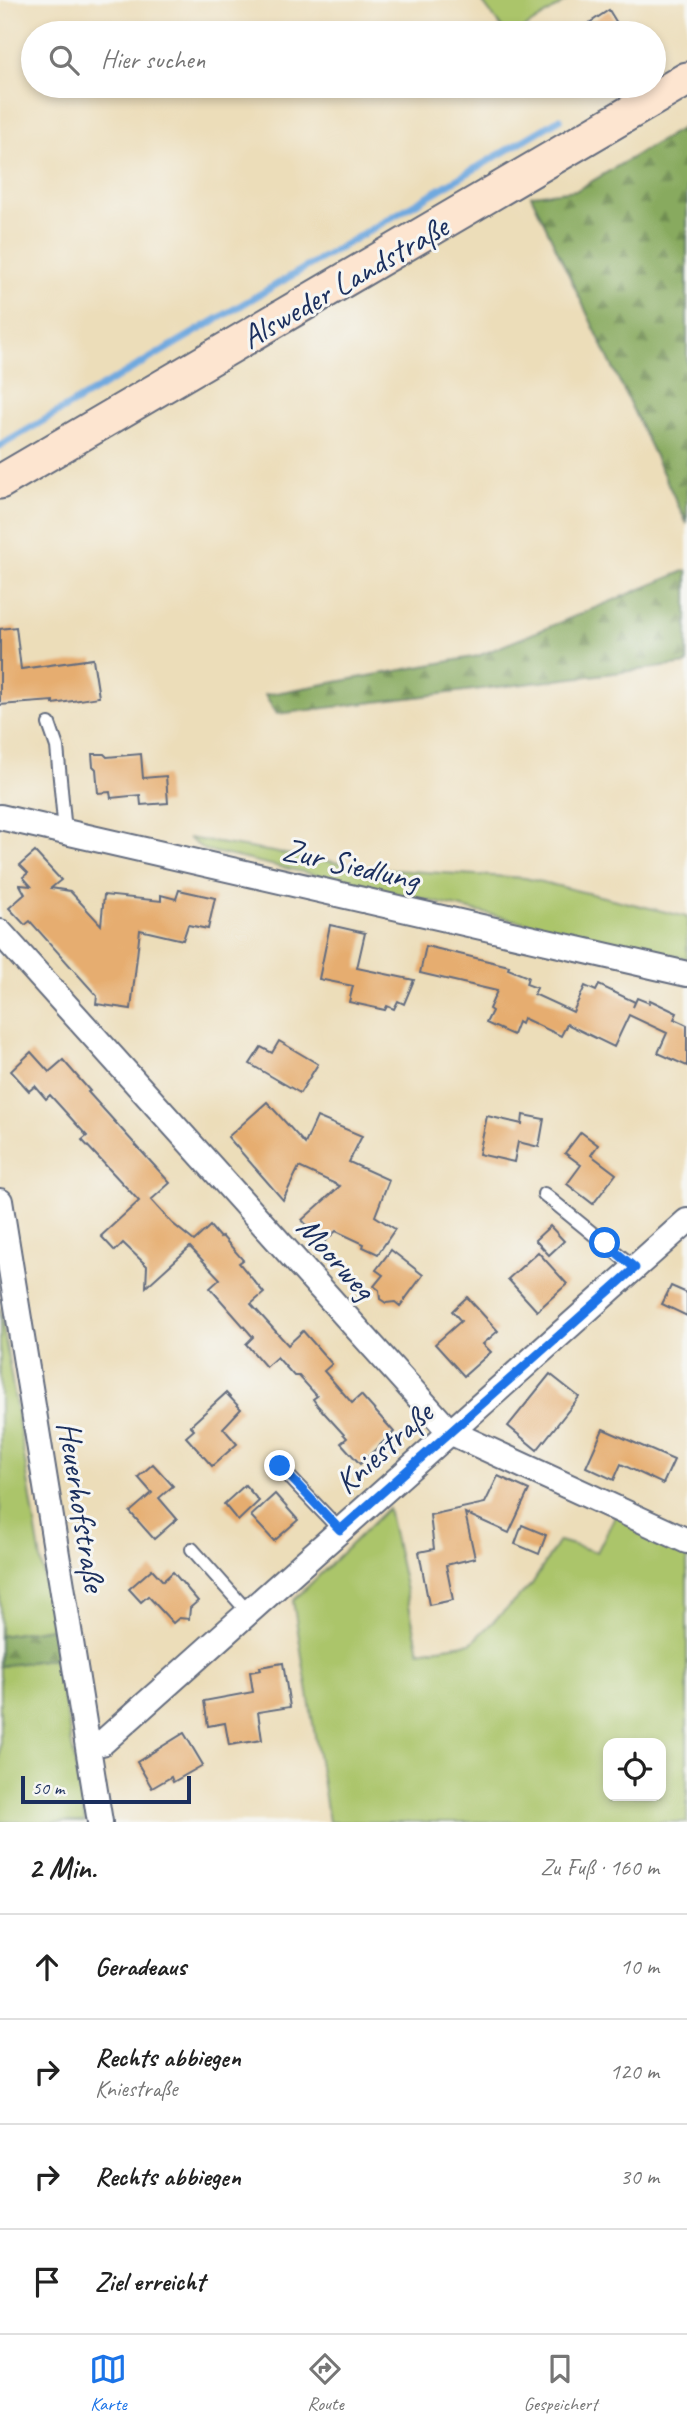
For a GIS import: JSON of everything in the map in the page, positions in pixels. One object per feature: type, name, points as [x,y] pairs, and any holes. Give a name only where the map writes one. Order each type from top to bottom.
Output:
[{"type":"street","name":"Alsweder Landstraße","points":[[666,91],[687,79]]},
{"type":"street","name":"Alsweder Landstraße","points":[[0,482],[655,98]]},
{"type":"street","name":"Zur Siedlung","points":[[0,817],[687,974]]},
{"type":"street","name":"Moorweg","points":[[0,932],[450,1433],[687,1541]]},
{"type":"street","name":"Heuerhofstraße","points":[[0,1201],[100,1822]]},
{"type":"street","name":"Kniestraße","points":[[89,1745],[102,1743],[687,1221]]},
{"type":"lane","points":[[49,724],[57,747],[65,832]]},
{"type":"lane","points":[[544,1194],[635,1268]]},
{"type":"lane","points":[[280,1466],[340,1530]]},
{"type":"lane","points":[[192,1549],[248,1612]]},
{"type":"green space","points":[[481,0],[568,0],[536,21],[497,21]]},
{"type":"green space","points":[[687,125],[687,524],[531,195],[577,190]]},
{"type":"green space","points":[[687,570],[687,664],[277,714],[265,695],[478,656]]},
{"type":"green space","points":[[188,838],[377,869],[525,878],[687,917],[687,959],[205,850]]},
{"type":"green space","points":[[0,1308],[52,1628],[0,1636]]},
{"type":"green space","points":[[388,1508],[419,1651],[471,1643],[532,1584],[559,1541],[597,1552],[616,1514],[687,1546],[687,1822],[329,1822],[293,1601]]},
{"type":"green space","points":[[52,1628],[57,1658],[0,1666],[0,1636]]},
{"type":"green space","points":[[57,1658],[85,1822],[0,1822],[0,1666]]},
{"type":"building","points":[[609,10],[616,21],[592,21]]},
{"type":"building","points":[[16,627],[21,669],[93,659],[99,697],[53,704],[53,701],[0,705],[0,629]]},
{"type":"building","points":[[92,754],[104,754],[107,757],[141,754],[143,778],[166,776],[168,803],[141,805],[140,795],[111,798],[110,792],[98,793]]},
{"type":"building","points":[[35,852],[61,880],[51,888],[70,891],[101,925],[104,895],[161,901],[161,895],[176,899],[179,890],[215,898],[208,929],[188,925],[183,940],[140,930],[131,1009],[96,1004],[97,996],[30,921],[25,925],[9,908],[25,894],[20,885],[31,886],[23,877],[28,873],[20,865]]},
{"type":"building","points":[[330,925],[365,933],[357,968],[414,980],[404,1004],[398,1001],[394,1009],[387,1006],[385,1010],[349,1002],[353,986],[319,979]]},
{"type":"building","points":[[426,946],[509,966],[508,969],[528,977],[526,984],[537,988],[534,994],[573,1012],[585,986],[596,991],[599,985],[635,1002],[633,1007],[637,998],[649,1003],[650,1000],[677,1013],[674,1019],[687,1025],[687,1066],[658,1053],[667,1033],[629,1015],[614,1047],[567,1024],[561,1036],[523,1018],[521,1024],[518,1022],[513,1035],[486,1023],[497,991],[420,973]]},
{"type":"building","points":[[279,1041],[318,1064],[300,1093],[250,1064],[261,1047],[272,1053]]},
{"type":"building","points":[[31,1052],[49,1072],[63,1060],[90,1091],[88,1092],[170,1183],[151,1200],[172,1223],[194,1241],[210,1226],[220,1238],[222,1236],[243,1260],[239,1263],[264,1293],[251,1304],[288,1345],[303,1331],[332,1364],[324,1371],[352,1403],[361,1395],[394,1432],[360,1464],[341,1443],[347,1438],[318,1406],[313,1399],[317,1396],[299,1376],[294,1376],[277,1357],[266,1367],[246,1344],[253,1337],[210,1288],[220,1279],[190,1247],[146,1287],[147,1266],[123,1243],[115,1251],[101,1236],[139,1201],[82,1140],[87,1136],[50,1095],[46,1099],[35,1086],[29,1091],[11,1071]]},
{"type":"building","points":[[267,1102],[305,1144],[317,1117],[362,1136],[349,1162],[389,1180],[375,1216],[395,1229],[378,1254],[336,1231],[323,1243],[302,1220],[340,1186],[299,1167],[283,1200],[228,1137]]},
{"type":"building","points":[[523,1115],[544,1119],[539,1147],[518,1142],[514,1162],[479,1154],[487,1116],[522,1124]]},
{"type":"building","points":[[581,1132],[598,1145],[591,1155],[616,1174],[593,1204],[567,1184],[581,1165],[565,1153]]},
{"type":"building","points":[[550,1226],[564,1241],[549,1255],[535,1240]]},
{"type":"building","points":[[391,1250],[423,1275],[400,1306],[395,1302],[386,1303],[380,1299],[379,1290],[374,1286],[383,1275],[376,1270]]},
{"type":"building","points":[[538,1252],[567,1284],[537,1311],[508,1279]]},
{"type":"building","points":[[671,1286],[687,1293],[687,1316],[662,1304]]},
{"type":"building","points":[[467,1297],[498,1331],[483,1344],[491,1352],[464,1376],[435,1344],[461,1321],[452,1311]]},
{"type":"building","points":[[550,1374],[579,1397],[537,1450],[508,1426]]},
{"type":"building","points":[[226,1393],[241,1409],[223,1428],[237,1444],[212,1466],[186,1437],[194,1430],[190,1426]]},
{"type":"building","points":[[603,1429],[674,1460],[663,1484],[621,1464],[614,1480],[586,1467]]},
{"type":"building","points":[[153,1464],[173,1486],[159,1498],[177,1519],[154,1539],[130,1512],[152,1493],[138,1477]]},
{"type":"building","points":[[498,1476],[529,1490],[509,1533],[465,1513],[475,1558],[446,1565],[453,1600],[429,1605],[419,1552],[434,1549],[430,1515],[485,1503]]},
{"type":"building","points":[[245,1485],[259,1501],[238,1521],[224,1504]]},
{"type":"building","points":[[275,1494],[298,1520],[274,1541],[251,1516]]},
{"type":"building","points":[[522,1525],[546,1535],[539,1554],[515,1544]]},
{"type":"building","points":[[152,1569],[163,1581],[173,1572],[198,1601],[190,1608],[189,1619],[179,1618],[173,1623],[148,1596],[141,1602],[129,1589]]},
{"type":"building","points":[[283,1663],[290,1707],[258,1712],[262,1740],[229,1745],[225,1723],[208,1726],[204,1701],[253,1692],[250,1672],[261,1670],[260,1667]]},
{"type":"building","points":[[184,1733],[203,1765],[173,1782],[171,1777],[152,1788],[137,1762]]},
{"type":"waterway","points":[[0,446],[560,119]]},
{"type":"route","points":[[280,1466],[340,1530],[635,1268],[605,1243]]}]
